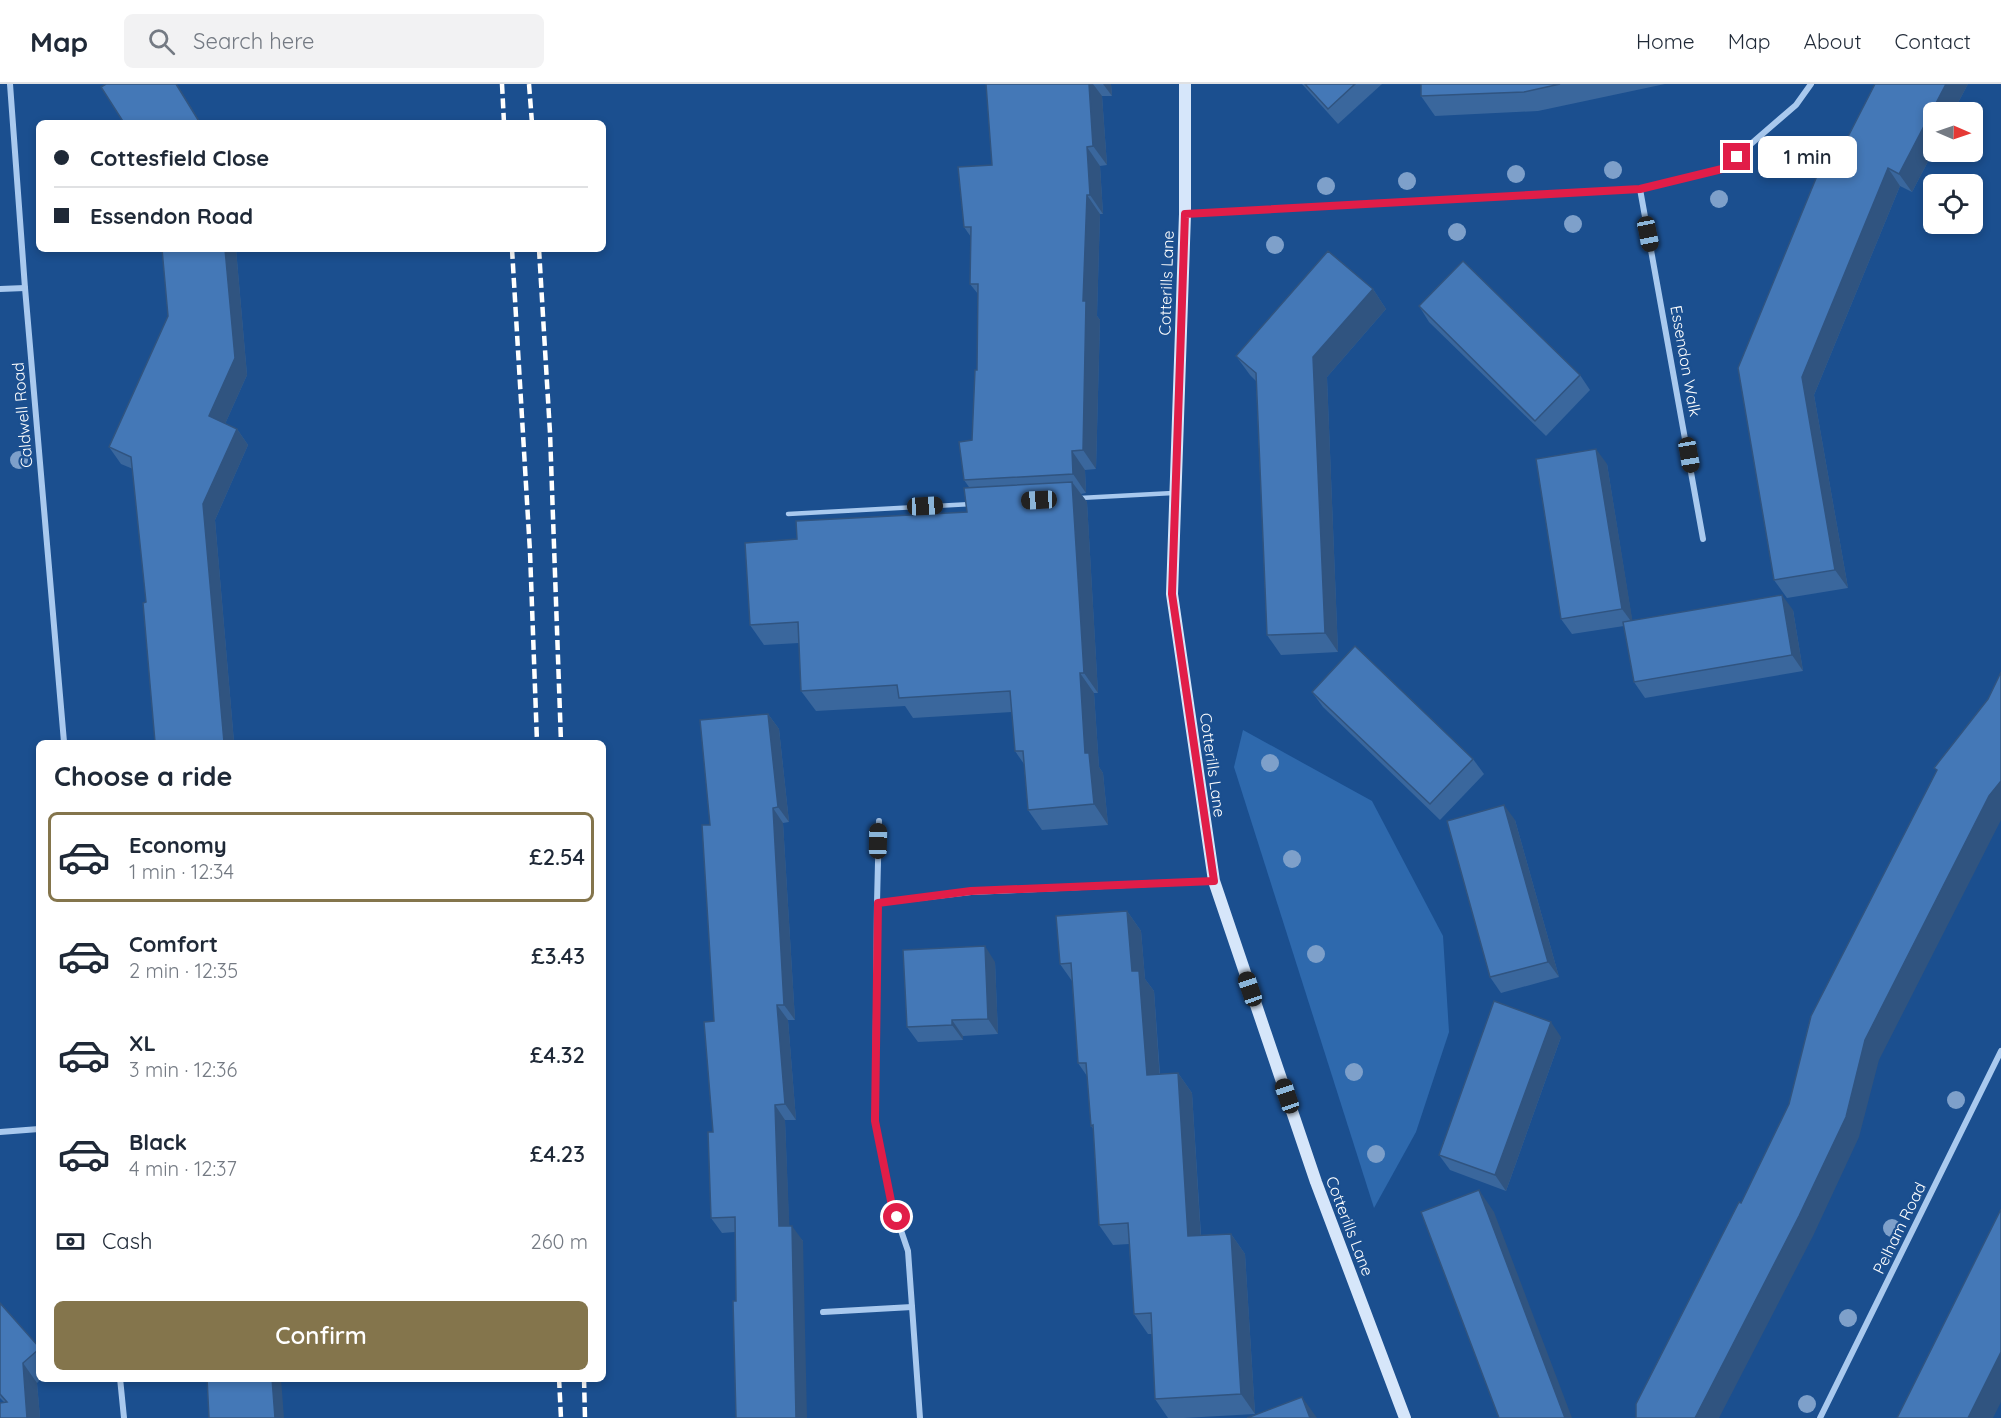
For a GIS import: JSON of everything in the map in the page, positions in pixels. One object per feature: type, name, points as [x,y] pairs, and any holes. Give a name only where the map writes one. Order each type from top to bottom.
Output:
[{"type":"street","name":"Caldwell Road","points":[[10,84],[64,740]]},
{"type":"street","name":"Cotterills Lane","points":[[1185,84],[1185,214],[1172,594],[1214,881],[1316,1182],[1405,1418]]},
{"type":"street","points":[[1185,214],[1640,189],[1722,169],[1796,105],[1811,84]]},
{"type":"street","name":"Essendon Walk","points":[[1640,189],[1703,539]]},
{"type":"street","points":[[0,289],[25,288]]},
{"type":"street","points":[[879,820],[875,1121],[891,1201],[908,1251],[920,1418]]},
{"type":"street","points":[[878,903],[971,891],[1214,881]]},
{"type":"street","name":"Pelham Road","points":[[1820,1418],[2001,1051]]},
{"type":"street","points":[[0,1132],[36,1129]]},
{"type":"street","points":[[823,1312],[912,1307]]},
{"type":"street","points":[[120,1382],[124,1418]]},
{"type":"lane","points":[[1070,498],[1176,493]]},
{"type":"lane","points":[[788,514],[976,504]]},
{"type":"shaded area","points":[[1243,730],[1372,801],[1443,936],[1449,1032],[1416,1132],[1374,1208],[1234,767]]},
{"type":"building","points":[[106,84],[176,84],[198,120],[122,120],[101,87]]},
{"type":"building","points":[[986,84],[1089,84],[1093,146],[1087,147],[1090,195],[1087,195],[1083,301],[1086,301],[1083,450],[1072,451],[1073,474],[964,480],[959,442],[972,440],[975,370],[977,370],[978,284],[970,284],[971,227],[964,227],[958,167],[992,165]]},
{"type":"building","points":[[1305,84],[1355,84],[1328,109]]},
{"type":"building","points":[[1421,84],[1560,84],[1524,92],[1421,96]]},
{"type":"building","points":[[1875,84],[1946,84],[1937,102],[1923,102],[1923,128],[1899,174],[1888,168],[1802,377],[1835,570],[1774,580],[1738,368],[1826,154],[1837,158]]},
{"type":"building","points":[[1328,251],[1373,289],[1313,357],[1325,633],[1267,635],[1256,373],[1236,356]]},
{"type":"building","points":[[162,252],[225,252],[235,358],[209,416],[237,429],[203,504],[224,740],[155,740],[143,603],[146,602],[131,457],[109,447],[168,316]]},
{"type":"building","points":[[1463,261],[1580,375],[1535,421],[1419,306]]},
{"type":"building","points":[[1596,449],[1622,609],[1561,619],[1536,459]]},
{"type":"building","points":[[1072,482],[1084,673],[1080,673],[1085,753],[1089,753],[1094,804],[1028,810],[1023,751],[1015,751],[1010,691],[899,698],[897,685],[801,691],[798,622],[750,625],[745,543],[797,539],[796,521],[967,512],[964,488]]},
{"type":"building","points":[[1782,595],[1792,655],[1634,682],[1623,622]]},
{"type":"building","points":[[1355,646],[1473,759],[1430,804],[1312,692]]},
{"type":"building","points":[[2001,672],[2001,781],[1989,796],[1865,1040],[1846,1117],[1799,1216],[1695,1418],[1636,1418],[1636,1404],[1739,1202],[1741,1203],[1789,1104],[1811,1016],[1937,770],[1934,768],[1988,699]]},
{"type":"building","points":[[768,714],[778,807],[773,808],[784,1005],[777,1005],[785,1104],[775,1105],[779,1226],[792,1226],[796,1418],[736,1418],[733,1301],[736,1301],[735,1217],[711,1218],[708,1132],[713,1132],[704,1022],[714,1021],[702,825],[710,825],[700,720]]},
{"type":"building","points":[[1504,805],[1548,962],[1490,977],[1447,821]]},
{"type":"building","points":[[1127,911],[1132,971],[1139,971],[1147,1075],[1178,1073],[1188,1236],[1231,1234],[1241,1394],[1155,1399],[1151,1313],[1134,1314],[1128,1223],[1099,1225],[1093,1125],[1091,1126],[1086,1063],[1078,1063],[1071,963],[1060,964],[1056,916]]},
{"type":"building","points":[[985,946],[988,1019],[952,1020],[952,1025],[907,1027],[903,950]]},
{"type":"building","points":[[1494,1001],[1551,1022],[1495,1175],[1439,1155]]},
{"type":"building","points":[[1479,1190],[1565,1418],[1499,1418],[1421,1212]]},
{"type":"building","points":[[2001,1209],[2001,1352],[1968,1418],[1897,1418]]},
{"type":"building","points":[[0,1303],[36,1344],[36,1352],[23,1363],[27,1418],[0,1418],[0,1403],[7,1402],[0,1394]]},
{"type":"building","points":[[207,1382],[272,1382],[275,1418],[209,1418]]},
{"type":"building","points":[[1302,1397],[1310,1418],[1247,1418]]},
{"type":"railway","points":[[502,84],[504,120]]},
{"type":"railway","points":[[529,84],[532,120]]},
{"type":"railway","points":[[512,252],[530,552],[537,740]]},
{"type":"railway","points":[[539,252],[550,433],[561,740]]},
{"type":"railway","points":[[559,1382],[561,1418]]},
{"type":"railway","points":[[584,1382],[585,1418]]},
{"type":"route","points":[[897,1217],[891,1201],[875,1121],[878,903],[971,891],[1214,881],[1172,594],[1185,214],[1640,189],[1722,169],[1737,157]]}]
